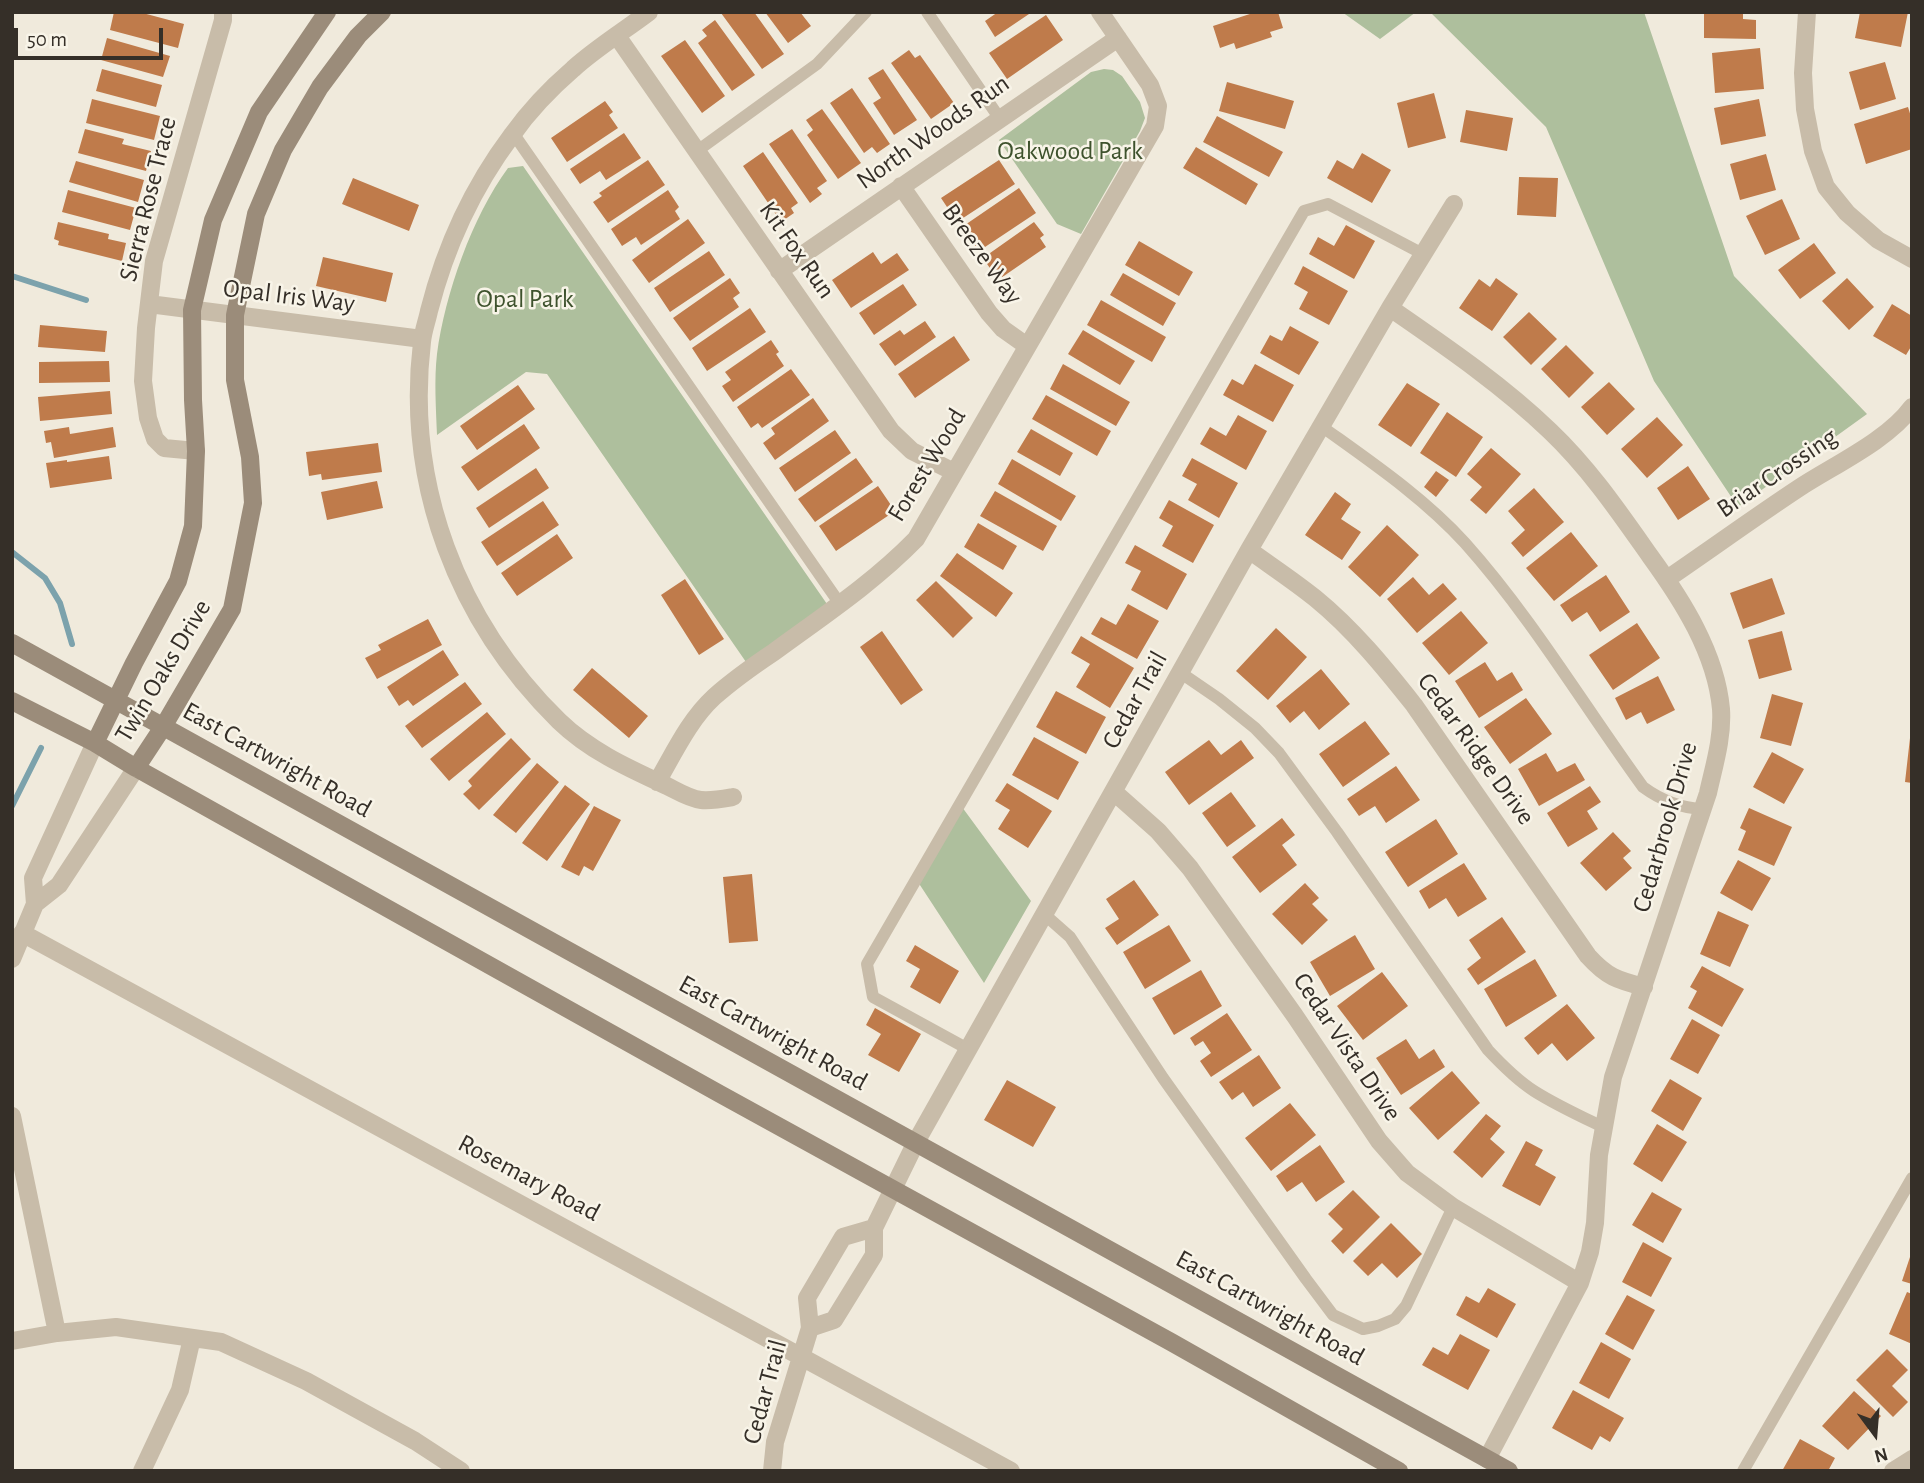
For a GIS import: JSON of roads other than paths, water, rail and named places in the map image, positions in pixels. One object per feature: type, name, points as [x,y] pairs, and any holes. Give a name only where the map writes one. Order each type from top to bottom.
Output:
[{"type":"main road","name":"Twin Oaks Drive","points":[[95,743],[178,581],[193,526],[196,452],[192,310],[213,220],[259,112],[327,12]]},
{"type":"main road","name":"Twin Oaks Drive","points":[[136,768],[232,609],[253,502],[250,457],[235,380],[235,315],[256,214],[283,150],[320,87],[358,36],[382,12]]},
{"type":"main road","name":"East Cartwright Road","points":[[12,643],[1508,1471]]},
{"type":"main road","points":[[12,701],[95,743],[1399,1471]]},
{"type":"street","name":"Sierra Rose Trace","points":[[196,452],[164,448],[155,439],[148,418],[143,381],[154,261],[223,20],[223,12]]},
{"type":"street","points":[[649,12],[574,68],[543,98],[513,134],[487,172],[458,226],[434,290],[422,339],[418,400],[422,450],[438,523],[457,578],[475,611],[538,700],[576,736],[606,757],[698,800],[733,797]]},
{"type":"street","points":[[1100,12],[1118,38]]},
{"type":"street","points":[[1807,12],[1803,73],[1805,109],[1813,151],[1826,187],[1847,213],[1878,240],[1912,259]]},
{"type":"street","name":"Kit Fox Run","points":[[618,36],[891,431],[912,450],[954,472]]},
{"type":"street","name":"North Woods Run","points":[[779,271],[1118,38]]},
{"type":"street","name":"Forest Wood","points":[[657,782],[693,723],[712,699],[892,564],[916,539],[1155,127],[1158,106],[1150,85],[1118,38]]},
{"type":"street","name":"Breeze Way","points":[[901,186],[989,313],[1003,328],[1027,346]]},
{"type":"street","name":"Cedar Trail","points":[[810,1328],[834,1320],[874,1255],[874,1228],[916,1142],[1249,550],[1390,307],[1454,204]]},
{"type":"street","name":"Opal Iris Way","points":[[149,304],[422,339]]},
{"type":"street","name":"Cedarbrook Drive","points":[[1390,307],[1485,374],[1550,431],[1603,491],[1667,579],[1695,627],[1709,659],[1721,710],[1718,748],[1703,809],[1614,1077],[1599,1155],[1595,1223],[1590,1252],[1580,1283],[1487,1459]]},
{"type":"street","name":"Briar Crossing","points":[[1667,579],[1800,487],[1876,439],[1912,407]]},
{"type":"street","name":"Cedar Ridge Drive","points":[[1249,550],[1315,597],[1350,629],[1384,666],[1467,780],[1588,956],[1603,972],[1619,981],[1643,987]]},
{"type":"street","name":"Twin Oaks Drive","points":[[35,904],[33,878],[95,743]]},
{"type":"street","name":"Twin Oaks Drive","points":[[12,959],[35,904],[59,885],[136,768]]},
{"type":"street","name":"Cedar Vista Drive","points":[[1114,792],[1158,831],[1189,869],[1295,1016],[1379,1141],[1407,1173],[1453,1207],[1580,1283]]},
{"type":"street","name":"Rosemary Road","points":[[22,933],[1010,1471]]},
{"type":"street","points":[[12,1116],[57,1333]]},
{"type":"street","name":"Cedar Trail","points":[[772,1471],[775,1442],[810,1328],[807,1298],[843,1237],[874,1228]]},
{"type":"street","points":[[12,1341],[116,1327],[221,1342],[306,1381],[415,1441],[453,1469]]},
{"type":"street","points":[[142,1471],[180,1390],[192,1338]]},
{"type":"street","points":[[1893,1471],[1912,1459]]},
{"type":"lane","points":[[697,151],[817,64],[866,12]]},
{"type":"lane","points":[[927,12],[1000,119]]},
{"type":"lane","points":[[513,134],[840,604]]},
{"type":"lane","points":[[968,1049],[873,997],[867,964],[1304,211],[1328,204],[1423,254]]},
{"type":"lane","points":[[1321,426],[1415,495],[1464,542],[1525,618],[1643,787],[1661,800],[1688,808],[1703,809]]},
{"type":"lane","points":[[1181,673],[1255,728],[1279,753],[1489,1050],[1506,1069],[1532,1090],[1603,1127]]},
{"type":"lane","points":[[1044,914],[1070,937],[1163,1078],[1333,1315],[1363,1329],[1395,1319],[1406,1307],[1453,1207]]},
{"type":"lane","points":[[1743,1471],[1912,1178]]},
{"type":"waterway","points":[[12,276],[86,300]]},
{"type":"waterway","points":[[12,552],[45,578],[60,603],[72,644]]},
{"type":"waterway","points":[[12,806],[41,748]]},
{"type":"park label","name":"Oakwood Park","points":[[1070,151]]},
{"type":"park label","name":"Opal Park","points":[[525,299]]}]
